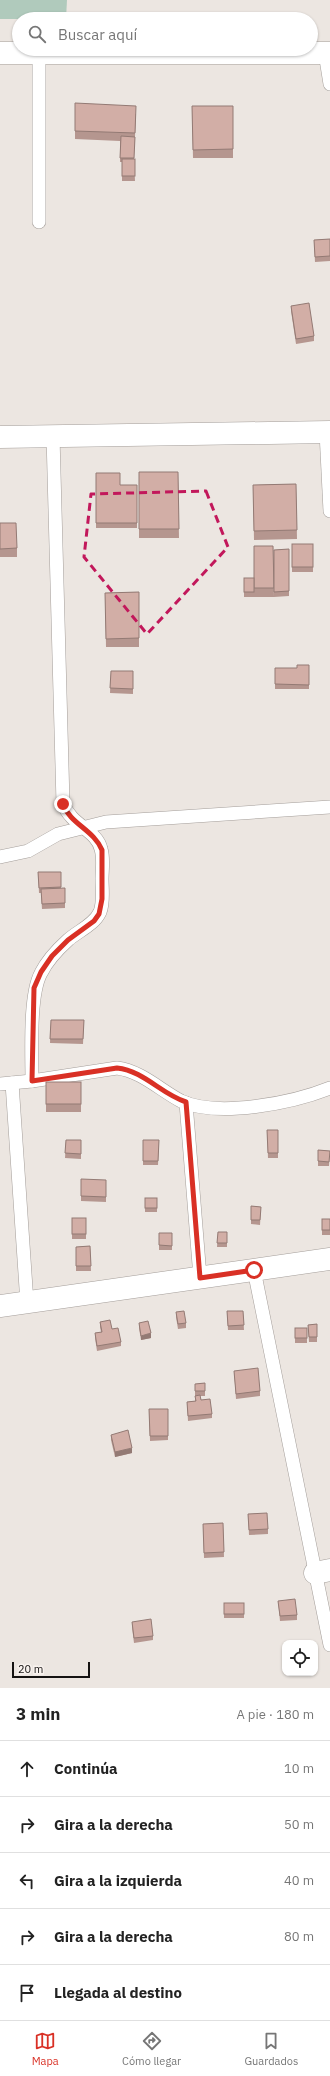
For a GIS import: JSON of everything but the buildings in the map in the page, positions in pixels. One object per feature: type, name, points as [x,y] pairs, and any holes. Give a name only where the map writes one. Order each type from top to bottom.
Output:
[{"type":"street","points":[[0,53],[12,53]]},
{"type":"street","points":[[0,437],[328,432]]},
{"type":"street","points":[[0,1306],[330,1259]]},
{"type":"lane","points":[[327,53],[330,84]]},
{"type":"lane","points":[[39,56],[39,222]]},
{"type":"lane","points":[[328,432],[330,511]]},
{"type":"lane","points":[[32,1081],[34,988],[41,972],[52,956],[68,940],[94,921],[102,907],[102,850],[99,841],[66,813],[63,798],[53,436]]},
{"type":"lane","points":[[0,857],[28,851],[58,834],[106,822],[330,807]]},
{"type":"lane","points":[[26,1303],[6,1083],[32,1081],[117,1068],[129,1069],[164,1092],[186,1102],[198,1106],[236,1108],[310,1096],[330,1088]]},
{"type":"lane","points":[[186,1102],[200,1278]]},
{"type":"lane","points":[[254,1270],[323,1572],[330,1645]]},
{"type":"highlighted area","points":[[206,491],[228,547],[147,634],[84,557],[91,494]]},
{"type":"green space","points":[[0,0],[67,0],[66,12],[12,12],[12,19],[0,19]]},
{"type":"route","points":[[63,804],[66,813],[99,841],[102,850],[102,907],[94,921],[68,940],[52,956],[41,972],[34,988],[32,1081],[117,1068],[129,1069],[164,1092],[186,1102],[200,1278],[254,1270]]}]
